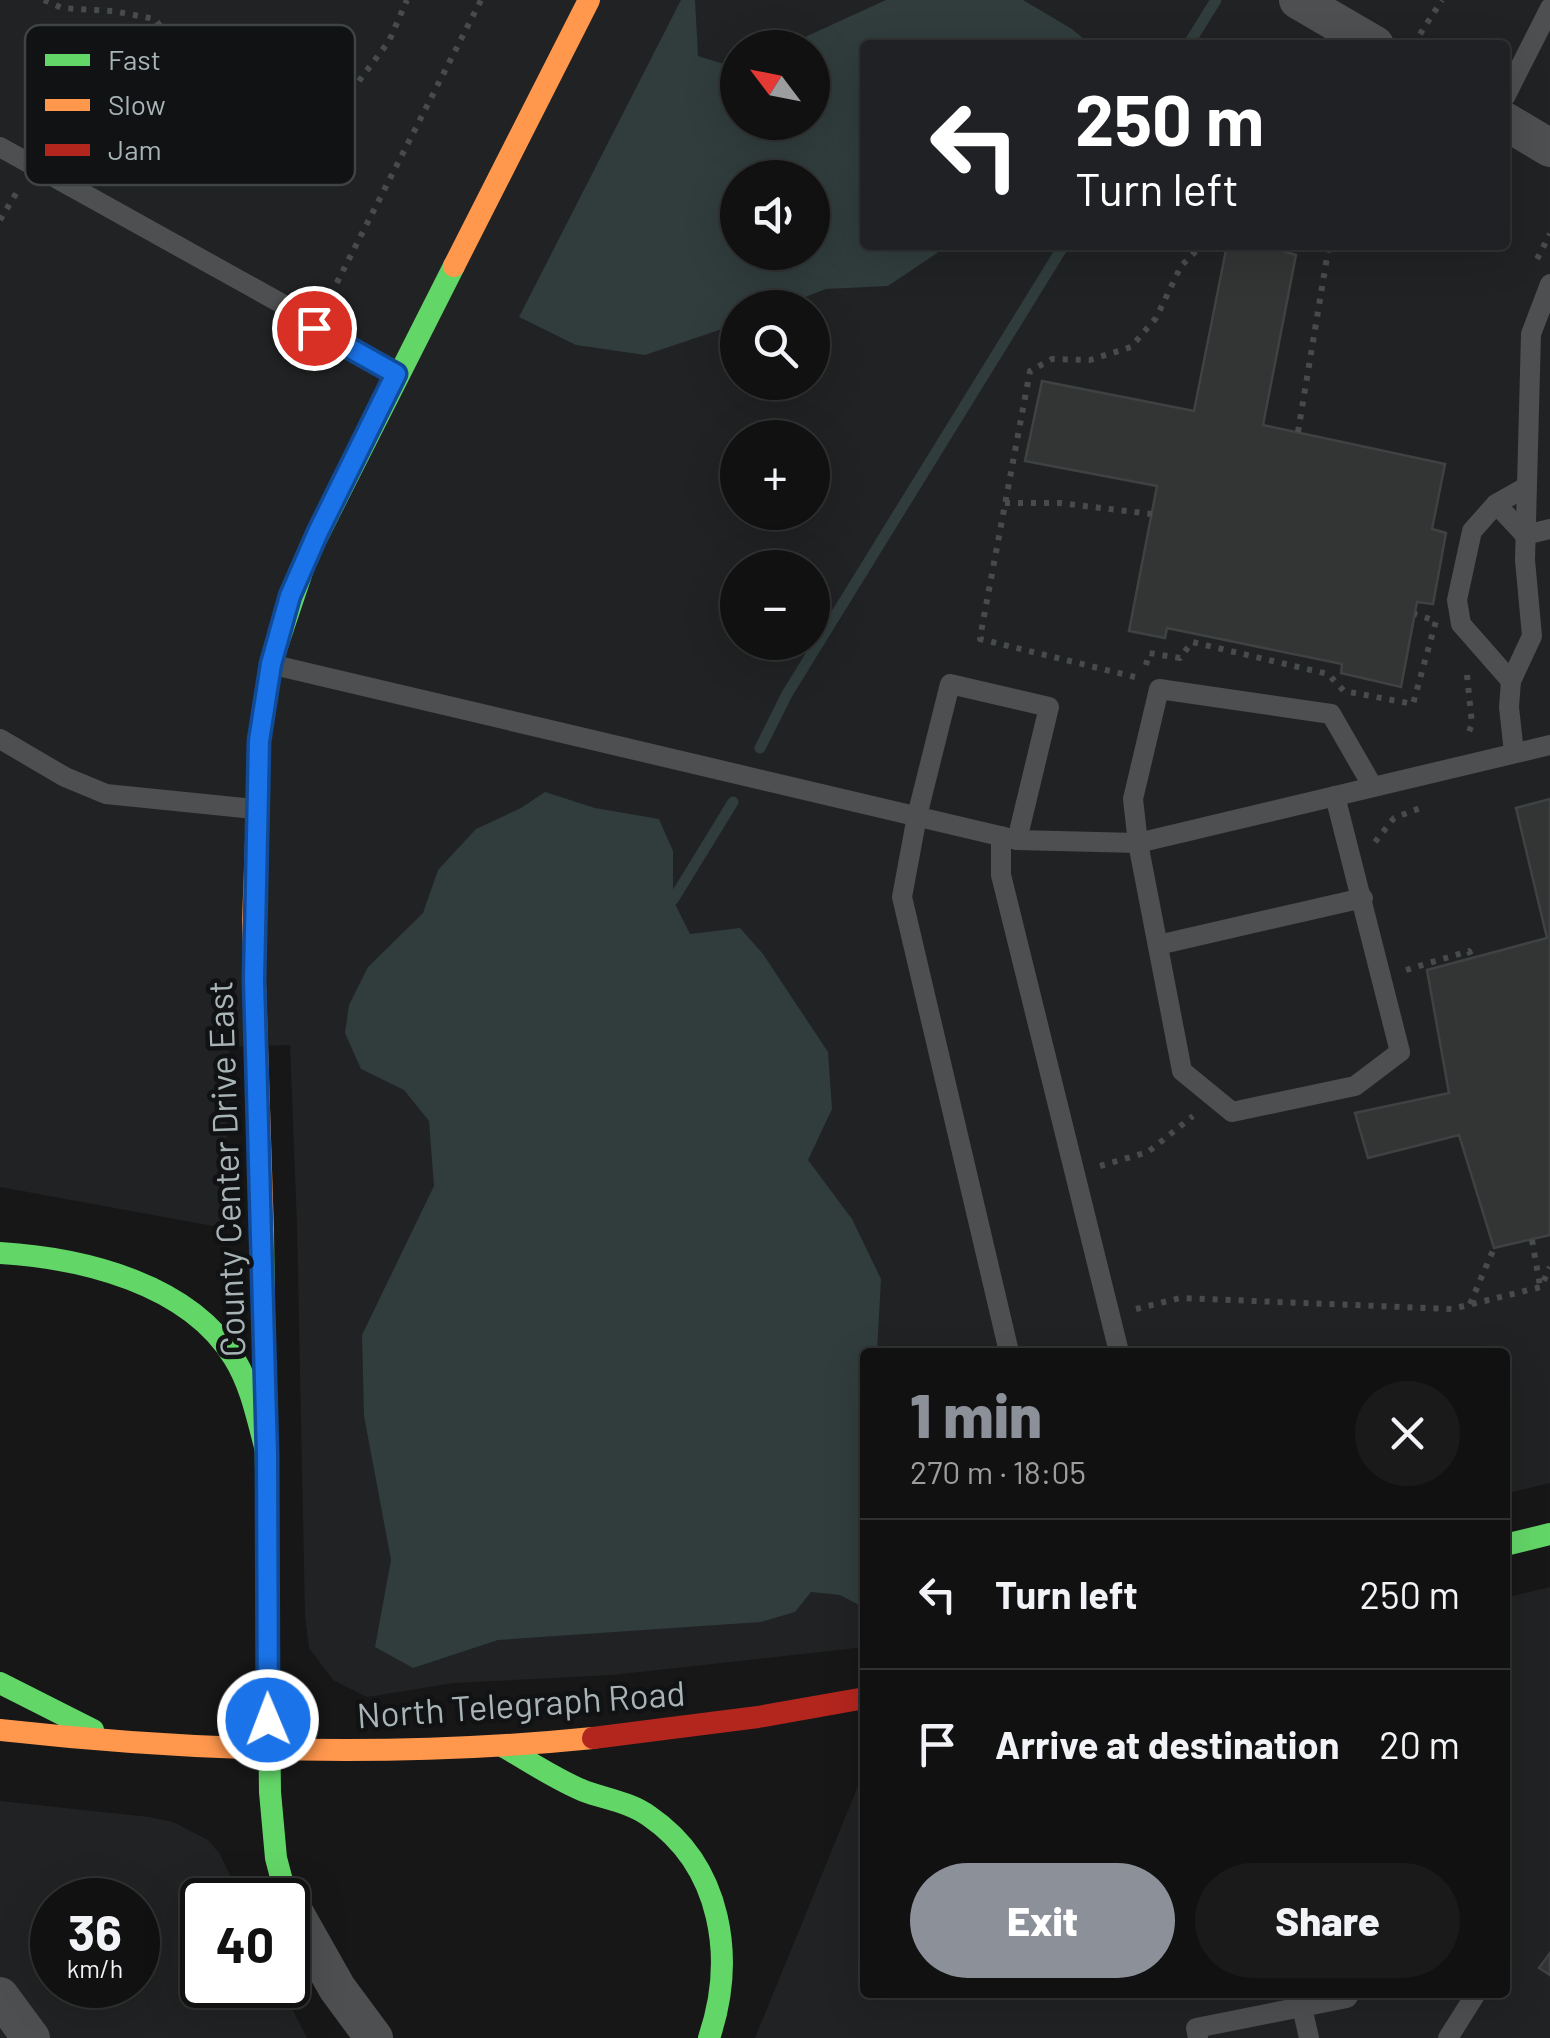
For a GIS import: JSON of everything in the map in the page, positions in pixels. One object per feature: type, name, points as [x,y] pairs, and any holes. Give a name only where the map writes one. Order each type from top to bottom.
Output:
[{"type":"street","name":"County Center Drive East","points":[[282,1878],[272,1832],[269,1751],[267,1454],[254,980],[255,809],[259,741],[271,664],[290,596],[304,564],[396,374],[590,0]]},
{"type":"street","points":[[1313,4],[1367,40]]},
{"type":"street","points":[[1510,124],[1550,148]]},
{"type":"street","points":[[0,1253],[33,1255],[90,1267],[187,1310],[209,1327],[232,1354],[252,1402],[267,1454]]},
{"type":"street","points":[[1510,1544],[1550,1534]]},
{"type":"street","points":[[0,1683],[118,1743]]},
{"type":"street","name":"North Telegraph Road","points":[[0,1730],[118,1743],[269,1751],[502,1746],[656,1732],[860,1699]]},
{"type":"street","points":[[502,1746],[583,1791],[615,1799],[645,1813],[669,1831],[689,1854],[715,1906],[722,1936],[721,2001],[708,2038]]},
{"type":"street","points":[[310,1940],[337,1988],[374,2038]]},
{"type":"street","points":[[0,1996],[31,2038]]},
{"type":"lane","points":[[1510,87],[1550,3]]},
{"type":"lane","points":[[0,147],[25,161]]},
{"type":"lane","points":[[68,185],[284,305],[314,328],[396,374]]},
{"type":"lane","points":[[1514,753],[1508,707],[1511,681],[1532,636],[1525,534],[1531,334],[1550,284]]},
{"type":"lane","points":[[1511,681],[1461,624],[1457,600],[1472,531],[1496,504],[1526,488]]},
{"type":"lane","points":[[1496,504],[1525,534]]},
{"type":"lane","points":[[1525,534],[1550,530]]},
{"type":"lane","points":[[271,664],[1009,838],[1138,842],[1550,744]]},
{"type":"lane","points":[[1008,1348],[902,897],[917,816],[950,684],[1049,708],[1009,838],[1002,875],[1119,1348]]},
{"type":"lane","points":[[1335,796],[1400,1052],[1355,1086],[1232,1112],[1182,1071],[1138,842],[1133,800],[1160,689],[1330,714],[1373,786]]},
{"type":"lane","points":[[0,740],[65,777],[106,794],[255,809]]},
{"type":"lane","points":[[1158,945],[1363,898]]},
{"type":"lane","points":[[1198,2038],[1196,2028],[1348,1998]]},
{"type":"lane","points":[[1448,2038],[1473,1998]]},
{"type":"lane","points":[[1302,2007],[1309,2038]]},
{"type":"path","points":[[44,0],[62,8],[113,10],[154,19],[158,25]]},
{"type":"path","points":[[355,87],[390,41],[406,0]]},
{"type":"path","points":[[314,328],[481,0]]},
{"type":"path","points":[[1416,40],[1442,0]]},
{"type":"path","points":[[0,220],[25,177]]},
{"type":"path","points":[[1197,250],[1181,266],[1156,318],[1131,348],[1090,360],[1052,359],[1030,371],[980,639],[1126,672],[1143,681],[1149,652],[1180,658],[1192,642],[1328,674],[1344,691],[1413,704],[1436,622],[1415,614]]},
{"type":"path","points":[[1298,432],[1328,250]]},
{"type":"path","points":[[1005,503],[1060,503],[1152,514]]},
{"type":"path","points":[[1429,641],[1440,644]]},
{"type":"path","points":[[1466,664],[1472,724],[1466,742],[1470,764]]},
{"type":"path","points":[[1378,856],[1374,840],[1394,818],[1430,805]]},
{"type":"path","points":[[1401,952],[1406,970],[1468,951],[1472,958]]},
{"type":"path","points":[[1075,1173],[1148,1152],[1215,1098]]},
{"type":"path","points":[[1532,1240],[1540,1287]]},
{"type":"path","points":[[1469,1305],[1494,1248]]},
{"type":"path","points":[[1110,1315],[1180,1298],[1452,1309],[1540,1287],[1550,1267]]},
{"type":"shaded area","points":[[0,0],[1550,0],[1550,1483],[1510,1493],[1510,1348],[860,1348],[860,1648],[612,1675],[454,1683],[367,1697],[333,1680],[309,1648],[305,1616],[290,1045],[229,1047],[224,1228],[0,1187]]},
{"type":"shaded area","points":[[681,0],[695,0],[698,56],[720,63],[720,140],[830,140],[830,30],[820,30],[886,0],[1023,0],[1085,40],[860,40],[860,250],[942,250],[888,286],[720,290],[720,330],[645,355],[576,345],[519,317]]},
{"type":"shaded area","points":[[545,792],[595,808],[659,819],[673,851],[673,900],[690,934],[740,928],[763,954],[828,1052],[832,1109],[808,1160],[852,1219],[881,1279],[877,1348],[860,1348],[860,1605],[840,1595],[811,1592],[795,1612],[761,1622],[498,1640],[413,1668],[375,1647],[391,1560],[364,1416],[362,1335],[434,1186],[429,1121],[404,1090],[361,1069],[345,1033],[349,1005],[368,967],[423,913],[438,870],[476,829]]},
{"type":"shaded area","points":[[1550,1587],[1550,2038],[755,2038],[860,1781],[860,1998],[1510,1998],[1510,1597]]},
{"type":"shaded area","points":[[0,1801],[149,1817],[173,1822],[208,1840],[220,1854],[231,1878],[180,1878],[180,2008],[292,2008],[307,2038],[0,2038]]},
{"type":"building","points":[[1226,250],[1278,250],[1296,255],[1263,425],[1445,464],[1432,529],[1446,533],[1433,604],[1417,602],[1401,687],[1341,673],[1342,664],[1167,628],[1165,638],[1129,631],[1157,486],[1025,461],[1042,381],[1194,411]]},
{"type":"building","points":[[1550,799],[1550,1235],[1494,1248],[1459,1135],[1368,1158],[1355,1113],[1449,1093],[1427,970],[1547,938],[1516,808]]},
{"type":"building","points":[[1550,1953],[1550,1975],[1539,1968]]},
{"type":"waterway","points":[[1191,40],[1216,0]]},
{"type":"waterway","points":[[760,748],[787,694],[1061,250]]},
{"type":"waterway","points":[[673,900],[733,802]]},
{"type":"traffic: fast","points":[[260,737],[272,661],[307,557],[454,266]]},
{"type":"traffic: fast","points":[[263,1231],[270,1792],[281,1878]]},
{"type":"traffic: fast","points":[[0,1253],[98,1269],[161,1293],[190,1311],[214,1332],[240,1369],[267,1454]]},
{"type":"traffic: fast","points":[[1510,1544],[1550,1534]]},
{"type":"traffic: fast","points":[[0,1683],[93,1730]]},
{"type":"traffic: fast","points":[[502,1746],[573,1786],[642,1811],[674,1837],[693,1861],[707,1887],[721,1946],[717,2008],[709,2038]]},
{"type":"traffic: slow","points":[[454,266],[589,0]]},
{"type":"traffic: slow","points":[[260,737],[253,921],[263,1231]]},
{"type":"traffic: slow","points":[[0,1730],[296,1750],[445,1748],[593,1738]]},
{"type":"traffic: jam","points":[[593,1738],[758,1717],[860,1699]]},
{"type":"route","points":[[268,1720],[267,1454],[254,980],[259,741],[271,664],[290,596],[396,374],[314,328]]}]
